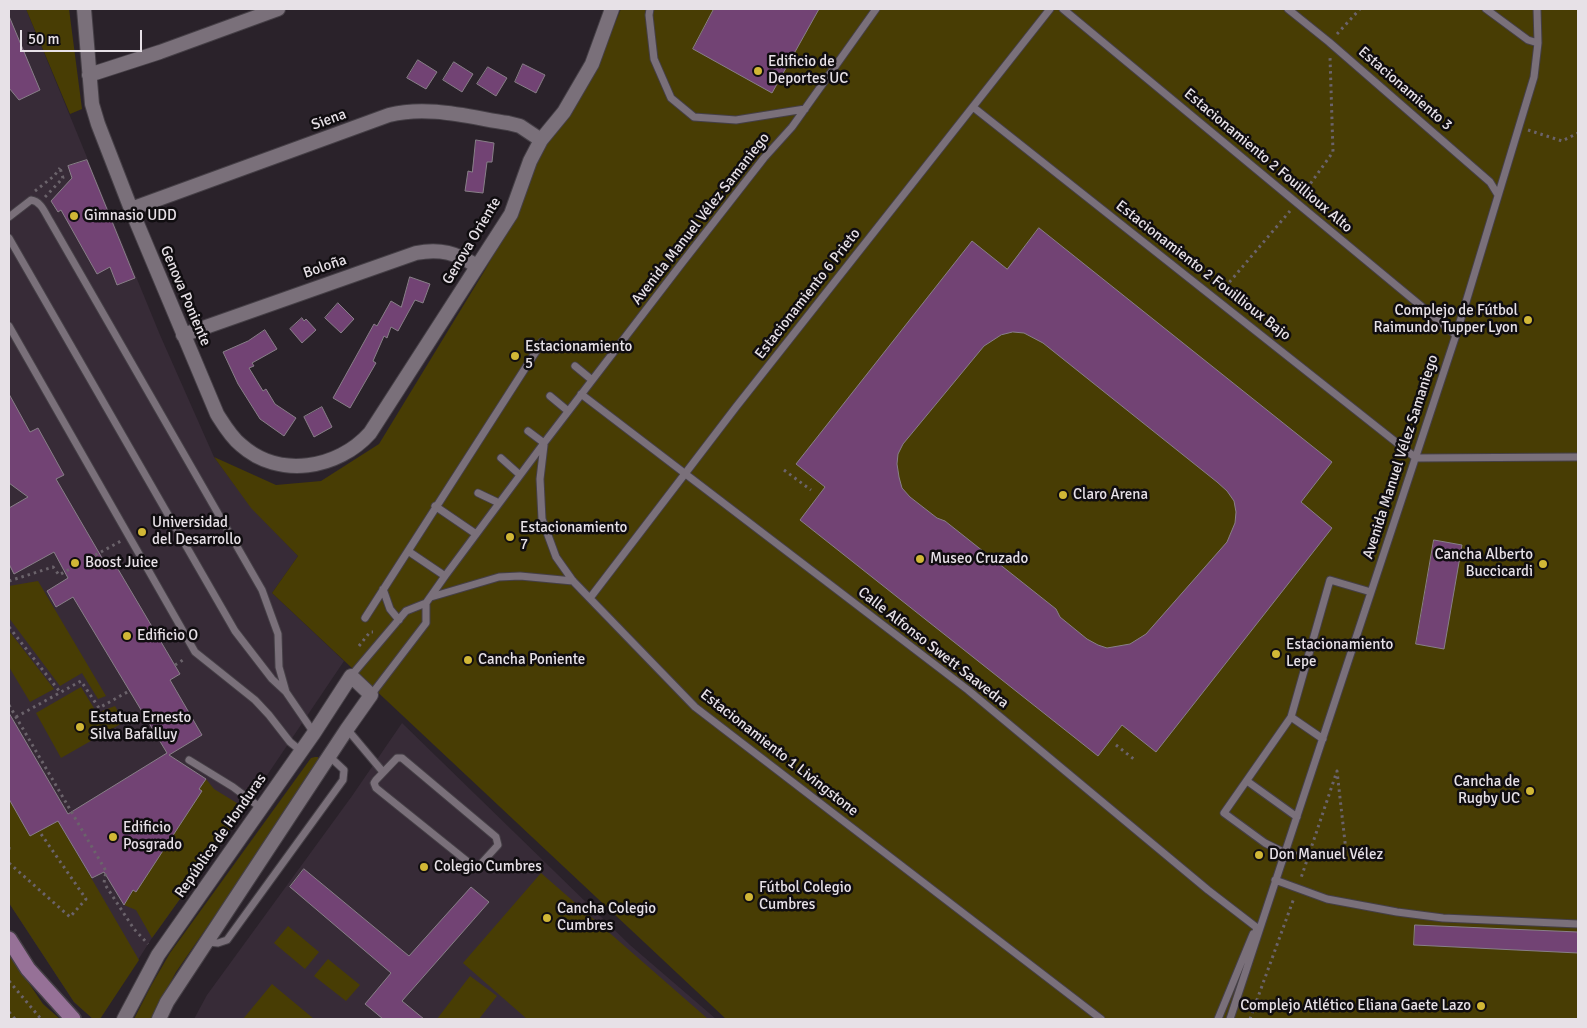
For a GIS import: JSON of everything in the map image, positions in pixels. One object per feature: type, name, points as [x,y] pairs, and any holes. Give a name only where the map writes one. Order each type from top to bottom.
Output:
[{"type":"main road","points":[[9,940],[28,969],[73,1019]]},
{"type":"street","name":"Genova Poniente","points":[[84,9],[92,104],[98,124],[217,414],[225,428],[241,446],[253,454],[280,465],[296,467],[322,463]]},
{"type":"street","points":[[89,75],[160,52],[278,9]]},
{"type":"street","name":"Genova Oriente","points":[[322,463],[350,450],[362,442],[370,433],[511,214],[530,161],[541,140],[564,112],[592,64],[612,9]]},
{"type":"street","name":"Siena","points":[[132,209],[403,111],[428,111],[508,123],[520,126],[541,140]]},
{"type":"street","name":"Boloña","points":[[183,335],[416,253],[432,250],[448,252],[477,266]]},
{"type":"street","points":[[159,1019],[167,1002],[346,729],[371,695],[351,676]]},
{"type":"street","name":"República de Honduras","points":[[124,1019],[158,955],[314,733],[351,676]]},
{"type":"street","points":[[314,733],[329,756]]},
{"type":"lane","points":[[650,9],[654,59],[671,98],[694,117],[736,120],[805,109]]},
{"type":"lane","name":"Avenida Manuel Vélez Samaniego","points":[[426,604],[444,576],[544,442],[682,263],[805,109],[876,9]]},
{"type":"lane","name":"Estacionamiento 6 Prieto","points":[[590,598],[685,472],[1050,9]]},
{"type":"lane","name":"Estacionamiento 2 Fouillioux Alto","points":[[1063,9],[1456,335]]},
{"type":"lane","name":"Estacionamiento 3","points":[[1288,9],[1329,42],[1490,182],[1498,195]]},
{"type":"lane","points":[[1486,9],[1528,40],[1538,43]]},
{"type":"lane","name":"Avenida Manuel Vélez Samaniego","points":[[1218,1019],[1256,931],[1285,853],[1456,335],[1534,77],[1538,43],[1537,9]]},
{"type":"lane","name":"Estacionamiento 2 Fouillioux Bajo","points":[[973,107],[1416,458]]},
{"type":"lane","points":[[9,217],[31,200],[39,204],[262,590],[278,634],[279,667],[286,692]]},
{"type":"lane","points":[[9,238],[235,631],[272,680],[286,692],[314,733]]},
{"type":"lane","points":[[9,326],[195,652],[255,700],[290,742],[301,750]]},
{"type":"lane","points":[[365,618],[435,506],[456,478],[542,342]]},
{"type":"lane","points":[[574,366],[592,380]]},
{"type":"lane","name":"Calle Alfonso Swett Saavedra","points":[[582,394],[968,690],[1256,931]]},
{"type":"lane","points":[[550,396],[568,411]]},
{"type":"lane","points":[[528,431],[544,442]]},
{"type":"lane","name":"Estacionamiento 1 Livingstone","points":[[544,442],[540,479],[542,518],[556,556],[573,581],[695,707],[1100,1019]]},
{"type":"lane","points":[[1416,458],[1578,457]]},
{"type":"lane","points":[[501,458],[520,475]]},
{"type":"lane","points":[[478,493],[499,503]]},
{"type":"lane","points":[[435,506],[476,534]]},
{"type":"lane","points":[[408,551],[444,576]]},
{"type":"lane","points":[[431,596],[499,577],[520,576],[573,581]]},
{"type":"lane","points":[[1285,853],[1265,843],[1224,813],[1291,718],[1330,580],[1371,592]]},
{"type":"lane","points":[[383,589],[390,609],[398,620]]},
{"type":"lane","points":[[351,676],[406,611],[426,604],[426,623],[371,695]]},
{"type":"lane","points":[[1291,718],[1322,739]]},
{"type":"lane","points":[[346,729],[383,772]]},
{"type":"lane","points":[[208,942],[218,943],[227,940],[343,780],[344,770],[329,756]]},
{"type":"lane","points":[[402,758],[496,837],[498,845],[478,867],[472,866],[376,788],[374,783],[383,772],[395,759],[402,758]]},
{"type":"lane","points":[[189,760],[261,808]]},
{"type":"lane","points":[[1247,781],[1297,817]]},
{"type":"lane","points":[[1275,880],[1327,898],[1425,916],[1578,924]]},
{"type":"lane","name":"Avenida Manuel Vélez Samaniego","points":[[1230,1019],[1256,931]]},
{"type":"path","points":[[1215,299],[1296,202],[1333,152],[1329,42],[1360,9]]},
{"type":"path","points":[[1519,127],[1562,141],[1578,133]]},
{"type":"path","points":[[39,204],[63,178],[60,168]]},
{"type":"path","points":[[784,470],[811,490]]},
{"type":"path","points":[[9,581],[53,567],[59,575],[130,536]]},
{"type":"path","points":[[9,627],[60,692]]},
{"type":"path","points":[[16,717],[81,681],[99,708],[129,691]]},
{"type":"path","points":[[9,705],[106,871],[104,882],[134,929],[158,955]]},
{"type":"path","points":[[1116,745],[1135,760]]},
{"type":"path","points":[[1250,1019],[1298,888],[1309,852],[1321,816],[1337,771],[1346,851],[1309,852],[1285,853]]},
{"type":"path","points":[[9,863],[70,917],[86,899],[39,831]]},
{"type":"path","points":[[9,981],[41,1019]]},
{"type":"path","points":[[9,1012],[15,1019]]},
{"type":"shaded area","name":"Universidad del Desarrollo","points":[[9,9],[26,9],[160,335],[214,457],[252,508],[298,556],[272,593],[344,661],[245,808],[152,938],[100,1019],[93,1019],[74,1002],[9,903]]},
{"type":"shaded area","points":[[26,9],[69,9],[82,109],[70,114]]},
{"type":"shaded area","points":[[621,9],[1578,9],[1578,1019],[726,1019],[272,593],[298,556],[251,508],[214,457],[276,485],[321,481],[379,444],[485,270],[516,215],[546,140],[595,70]]},
{"type":"shaded area","points":[[38,581],[106,696],[98,699],[82,673],[60,686],[9,618],[9,586]]},
{"type":"shaded area","points":[[9,631],[54,689],[30,702],[9,667]]},
{"type":"shaded area","points":[[81,687],[97,713],[115,706],[124,722],[61,758],[36,713]]},
{"type":"shaded area","name":"Colegio Cumbres","points":[[402,723],[630,945],[716,1019],[194,1019],[207,995],[352,796]]},
{"type":"shaded area","points":[[318,757],[320,763],[176,972],[151,1019],[134,1019],[170,953],[311,758]]},
{"type":"shaded area","points":[[206,779],[214,789],[245,808],[152,938],[136,910],[124,905]]},
{"type":"shaded area","points":[[9,799],[30,836],[58,821],[139,960],[100,1019],[93,1019],[74,1002],[9,903]]},
{"type":"shaded area","name":"Cancha Colegio Cumbres","points":[[541,873],[708,1019],[527,1019],[463,963]]},
{"type":"shaded area","points":[[288,926],[319,952],[305,969],[274,943]]},
{"type":"shaded area","points":[[9,954],[43,1004],[60,1019],[11,1019],[9,1017]]},
{"type":"shaded area","points":[[328,959],[360,985],[346,1001],[314,976]]},
{"type":"shaded area","points":[[470,976],[497,996],[479,1019],[437,1019]]},
{"type":"shaded area","points":[[272,984],[314,1019],[243,1019]]},
{"type":"building","name":"Edificio de Deportes UC","points":[[714,9],[819,9],[772,93],[693,49]]},
{"type":"building","points":[[9,16],[40,90],[19,100],[9,88]]},
{"type":"building","points":[[418,60],[437,72],[426,89],[407,78]]},
{"type":"building","points":[[454,62],[473,74],[462,92],[443,80]]},
{"type":"building","points":[[523,64],[545,75],[536,93],[515,82]]},
{"type":"building","points":[[488,67],[507,78],[496,96],[477,84]]},
{"type":"building","points":[[476,140],[494,143],[492,162],[487,162],[483,193],[465,191],[468,171],[472,172]]},
{"type":"building","points":[[87,160],[135,278],[117,285],[110,267],[97,274],[61,210],[58,212],[51,201],[72,178],[68,166]]},
{"type":"building","name":"Claro Arena","points":[[1039,228],[1332,462],[1301,502],[1332,528],[1156,752],[1122,725],[1098,756],[800,520],[825,487],[796,464],[972,241],[1007,269]],"holes":[[[1013,332],[1024,333],[1043,343],[1217,482],[1234,501],[1235,523],[1227,542],[1146,634],[1130,644],[1107,648],[1087,639],[1060,617],[1056,609],[945,521],[937,518],[910,497],[902,488],[897,464],[898,454],[903,444],[984,346],[1001,335]]]},
{"type":"building","points":[[410,277],[430,284],[423,303],[415,300],[398,331],[391,327],[387,338],[384,336],[373,361],[376,363],[350,408],[333,398],[374,324],[377,326],[391,301],[401,307]]},
{"type":"building","points":[[338,303],[354,319],[341,333],[325,318]]},
{"type":"building","points":[[302,318],[304,321],[306,319],[316,330],[302,343],[290,329]]},
{"type":"building","points":[[265,330],[277,349],[252,363],[254,366],[249,368],[263,391],[266,389],[275,404],[296,418],[284,436],[260,419],[238,384],[223,352],[248,341]]},
{"type":"building","points":[[9,394],[30,432],[38,428],[64,475],[56,479],[105,563],[112,559],[180,674],[170,680],[202,735],[169,755],[206,779],[199,789],[202,791],[136,892],[133,890],[124,905],[104,872],[92,878],[58,821],[30,836],[9,799],[9,713],[68,814],[167,753],[73,597],[56,607],[47,591],[68,578],[54,552],[14,574],[9,564],[9,508],[28,497],[9,483]]},
{"type":"building","points":[[322,407],[332,427],[314,437],[304,417]]},
{"type":"building","points":[[1434,540],[1462,545],[1444,649],[1416,644]]},
{"type":"building","points":[[304,869],[409,956],[471,887],[489,902],[402,1001],[424,1019],[383,1019],[365,1004],[391,973],[290,887]]},
{"type":"building","points":[[1415,925],[1578,932],[1578,953],[1414,945]]},
{"type":"place","name":"Edificio de Deportes UC","points":[[758,71]]},
{"type":"place","name":"Gimnasio UDD","points":[[74,216]]},
{"type":"place","name":"Complejo de Fútbol Raimundo Tupper Lyon","points":[[1528,320]]},
{"type":"place","name":"Estacionamiento 5","points":[[515,356]]},
{"type":"place","name":"Claro Arena","points":[[1063,495]]},
{"type":"place","name":"Universidad del Desarrollo","points":[[142,532]]},
{"type":"place","name":"Estacionamiento 7","points":[[510,537]]},
{"type":"place","name":"Museo Cruzado","points":[[920,559]]},
{"type":"place","name":"Boost Juice","points":[[75,563]]},
{"type":"place","name":"Cancha Alberto Buccicardi","points":[[1543,564]]},
{"type":"place","name":"Edificio O","points":[[127,636]]},
{"type":"place","name":"Estacionamiento Lepe","points":[[1276,654]]},
{"type":"place","name":"Cancha Poniente","points":[[468,660]]},
{"type":"place","name":"Estatua Ernesto Silva Bafalluy","points":[[80,727]]},
{"type":"place","name":"Cancha de Rugby UC","points":[[1530,791]]},
{"type":"place","name":"Edificio Posgrado","points":[[113,837]]},
{"type":"place","name":"Don Manuel Vélez","points":[[1259,855]]},
{"type":"place","name":"Colegio Cumbres","points":[[424,867]]},
{"type":"place","name":"Fútbol Colegio Cumbres","points":[[749,897]]},
{"type":"place","name":"Cancha Colegio Cumbres","points":[[547,918]]},
{"type":"place","name":"Complejo Atlético Eliana Gaete Lazo","points":[[1481,1006]]}]
